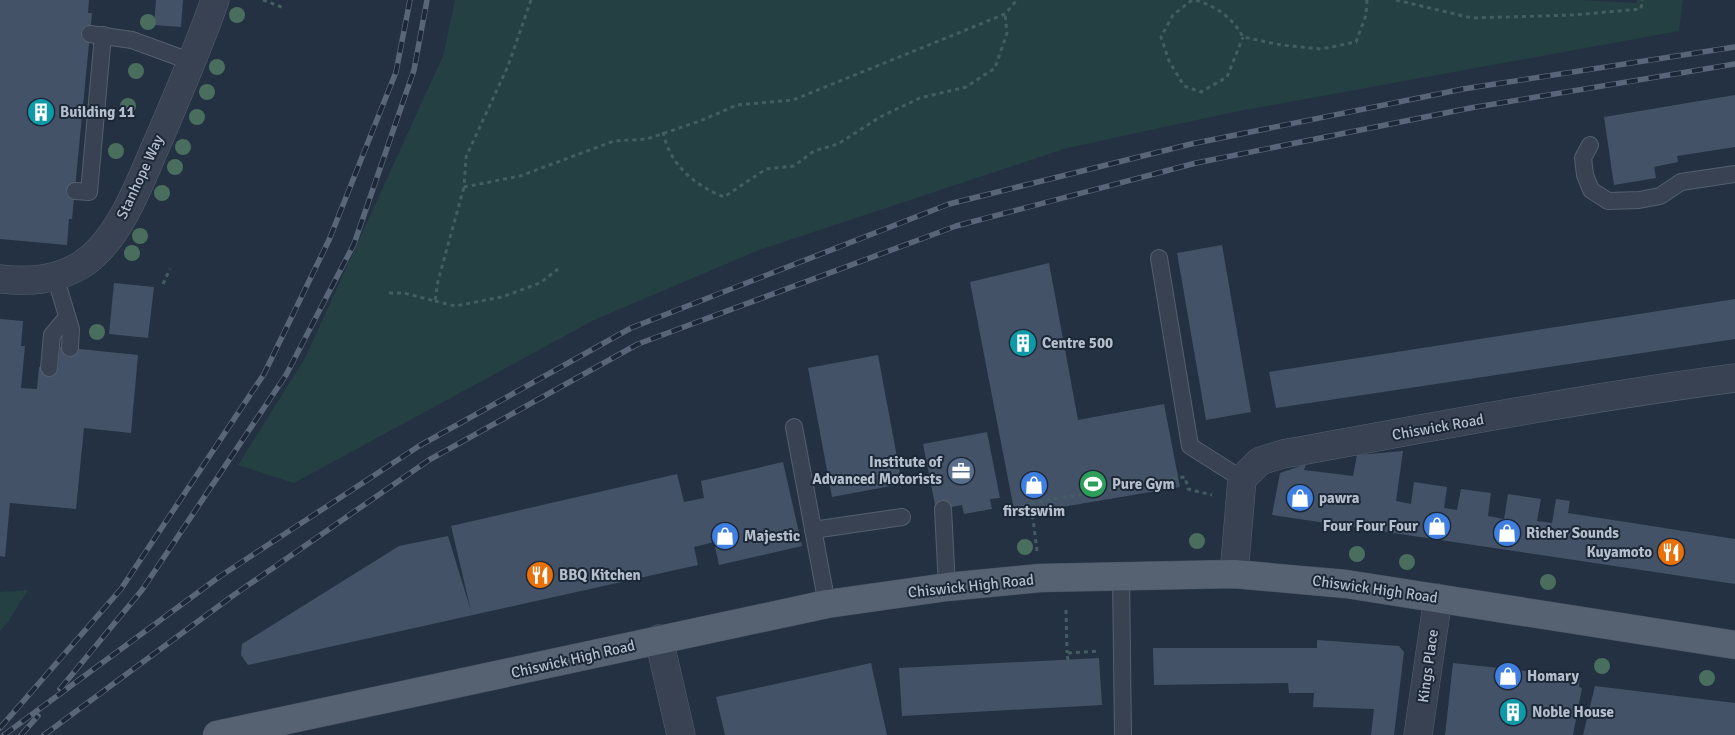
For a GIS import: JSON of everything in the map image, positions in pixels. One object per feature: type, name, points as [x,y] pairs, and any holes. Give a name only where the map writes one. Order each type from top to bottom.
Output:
[{"type":"main road","name":"Chiswick High Road","points":[[218,735],[446,688],[659,639],[827,604],[947,587],[1040,578],[1234,574],[1346,584],[1735,645]]},
{"type":"street","name":"Stanhope Way","points":[[0,279],[26,281],[55,276],[74,269],[88,260],[111,234],[137,187],[192,62],[215,0]]},
{"type":"street","name":"Chiswick Road","points":[[1241,490],[1260,461],[1283,454],[1654,389],[1735,378]]},
{"type":"street","points":[[1234,574],[1241,490]]},
{"type":"street","name":"Kings Place","points":[[1418,735],[1438,598]]},
{"type":"street","points":[[659,639],[681,735]]},
{"type":"lane","points":[[75,191],[88,192],[97,34],[132,40],[192,62]]},
{"type":"lane","points":[[1590,146],[1583,158],[1585,175],[1591,190],[1608,201],[1639,200],[1660,196],[1681,182],[1735,174]]},
{"type":"lane","points":[[1160,258],[1190,446],[1241,490]]},
{"type":"lane","points":[[55,276],[71,329],[70,348]]},
{"type":"lane","points":[[49,368],[52,335],[67,316]]},
{"type":"lane","points":[[794,427],[827,604]]},
{"type":"lane","points":[[943,509],[947,587]]},
{"type":"lane","points":[[813,530],[902,517]]},
{"type":"lane","points":[[1121,576],[1123,735]]},
{"type":"path","points":[[263,0],[284,8]]},
{"type":"path","points":[[435,301],[438,281],[464,186],[466,157],[508,66],[531,0]]},
{"type":"path","points":[[464,186],[520,176],[614,140],[647,139],[700,121],[737,105],[793,100],[1005,14],[1017,0]]},
{"type":"path","points":[[1243,37],[1227,77],[1200,92],[1184,86],[1169,62],[1161,37],[1173,15],[1194,0],[1211,5],[1234,21],[1243,37],[1281,45],[1320,49],[1356,42],[1366,14],[1366,0]]},
{"type":"path","points":[[1396,0],[1472,18],[1641,9],[1642,0]]},
{"type":"path","points":[[663,132],[666,144],[681,170],[702,188],[724,197],[766,169],[794,166],[814,151],[838,144],[880,117],[920,98],[966,87],[995,68],[1007,33],[1005,14]]},
{"type":"path","points":[[163,284],[170,269]]},
{"type":"path","points":[[389,293],[404,293],[455,306],[502,297],[540,283],[558,269]]},
{"type":"path","points":[[1040,578],[1031,503],[1185,477],[1188,489],[1241,490]]},
{"type":"path","points":[[1066,610],[1068,660]]},
{"type":"path","points":[[1067,653],[1122,649]]},
{"type":"green space","points":[[455,0],[1579,0],[1636,3],[1637,0],[1683,0],[1679,31],[1234,112],[1067,148],[759,250],[594,320],[294,483],[238,465],[305,358],[443,56]]},
{"type":"green space","points":[[28,590],[8,622],[0,631],[0,592]]},
{"type":"building","name":"Building 11","points":[[0,0],[89,0],[88,13],[92,13],[72,219],[69,219],[67,245],[0,239]]},
{"type":"building","points":[[156,0],[183,0],[181,27],[154,25]]},
{"type":"building","points":[[1735,95],[1735,147],[1677,156],[1678,162],[1654,167],[1656,178],[1614,185],[1604,117]]},
{"type":"building","points":[[1222,245],[1251,412],[1206,420],[1177,253]]},
{"type":"building","name":"Centre 500","points":[[1049,263],[1078,420],[1164,404],[1180,487],[1015,515],[970,282]]},
{"type":"building","points":[[114,283],[154,287],[148,338],[109,334]]},
{"type":"building","points":[[1735,299],[1735,339],[1276,408],[1269,372]]},
{"type":"building","points":[[0,319],[23,321],[21,346],[25,346],[21,388],[37,389],[39,367],[58,369],[60,347],[138,355],[131,433],[84,428],[76,509],[10,503],[5,557],[0,556]]},
{"type":"building","points":[[878,355],[902,484],[832,497],[808,368]]},
{"type":"building","name":"Institute of Advanced Motorists","points":[[987,432],[1000,498],[990,499],[992,509],[964,514],[962,505],[936,510],[923,444]]},
{"type":"building","points":[[1403,451],[1396,501],[1411,504],[1414,482],[1447,487],[1444,508],[1457,510],[1461,489],[1491,493],[1488,516],[1504,519],[1508,494],[1541,499],[1537,521],[1552,523],[1556,499],[1570,501],[1568,513],[1735,539],[1735,584],[1272,515],[1280,473],[1306,464],[1304,470],[1353,476],[1357,455]]},
{"type":"building","points":[[783,462],[802,546],[719,565],[714,542],[694,547],[698,565],[248,665],[241,655],[242,644],[399,546],[448,536],[471,611],[451,526],[677,474],[684,502],[704,498],[701,481]]},
{"type":"building","points":[[1317,640],[1399,646],[1404,652],[1394,735],[1371,735],[1374,709],[1313,707],[1314,693],[1289,693],[1288,683],[1154,685],[1153,648],[1317,648]]},
{"type":"building","points":[[1099,658],[1102,705],[902,716],[899,668]]},
{"type":"building","points":[[871,663],[887,735],[725,735],[716,697]]},
{"type":"building","name":"Noble House","points":[[1453,663],[1580,677],[1579,687],[1582,688],[1573,735],[1445,735]]},
{"type":"building","points":[[1595,686],[1735,703],[1735,735],[1583,735]]},
{"type":"railway","points":[[0,728],[121,589],[264,374],[329,240],[396,72],[410,0]]},
{"type":"railway","points":[[60,689],[142,590],[286,375],[354,244],[414,70],[427,0]]},
{"type":"railway","points":[[4,735],[219,577],[419,446],[631,328],[949,204],[1191,144],[1463,89],[1735,47]]},
{"type":"railway","points":[[44,735],[231,597],[429,460],[638,344],[956,226],[1196,163],[1470,108],[1735,64]]},
{"type":"railway","points":[[21,735],[38,716]]},
{"type":"place","name":"Building 11","points":[[41,112]]},
{"type":"place","name":"Centre 500","points":[[1023,343]]},
{"type":"place","name":"Institute of Advanced Motorists","points":[[961,471]]},
{"type":"place","name":"Pure Gym","points":[[1093,484]]},
{"type":"place","name":"firstswim","points":[[1034,485]]},
{"type":"place","name":"pawra","points":[[1300,498]]},
{"type":"place","name":"Four Four Four","points":[[1437,526]]},
{"type":"place","name":"Richer Sounds","points":[[1507,533]]},
{"type":"place","name":"Majestic","points":[[725,536]]},
{"type":"place","name":"Kuyamoto","points":[[1671,552]]},
{"type":"place","name":"BBQ Kitchen","points":[[540,575]]},
{"type":"place","name":"Homary","points":[[1508,676]]},
{"type":"place","name":"Noble House","points":[[1513,712]]}]
